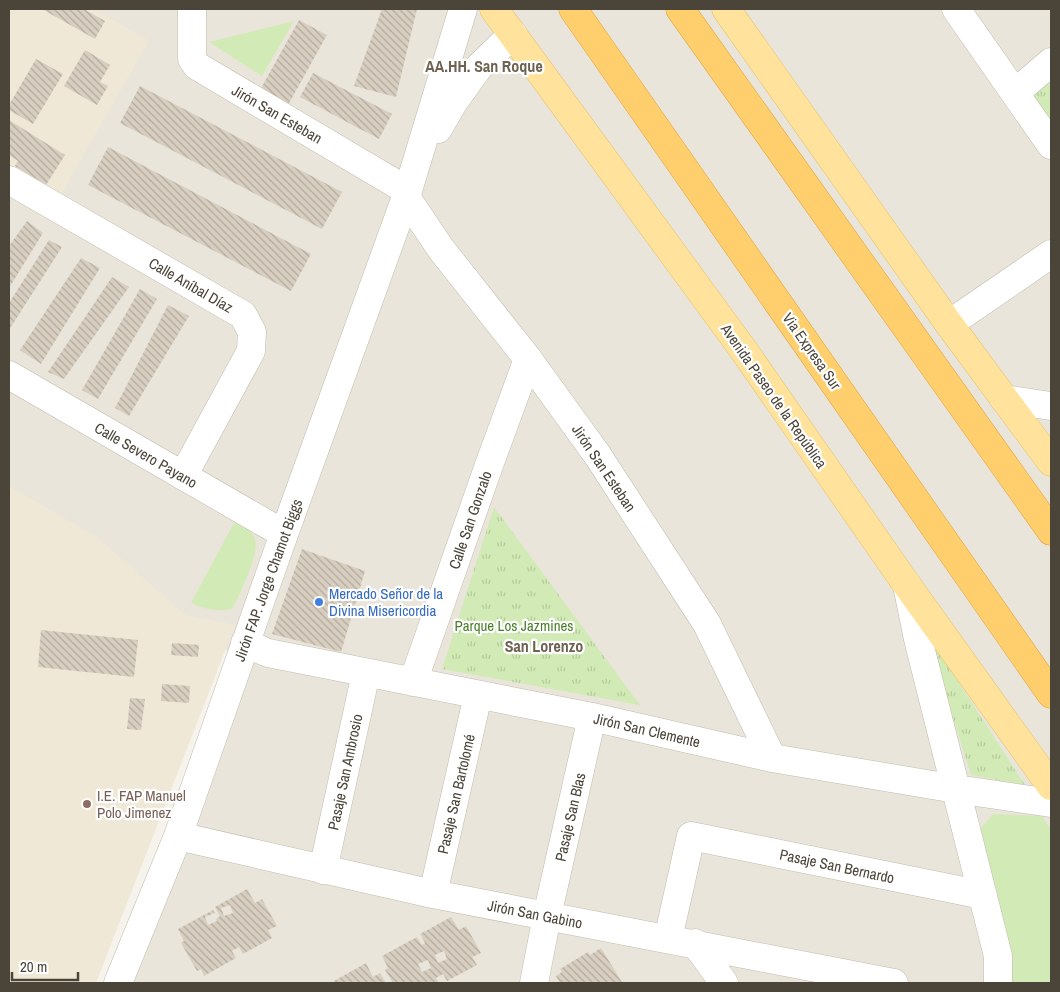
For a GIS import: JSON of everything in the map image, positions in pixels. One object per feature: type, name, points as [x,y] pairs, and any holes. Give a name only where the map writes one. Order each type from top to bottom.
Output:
[{"type":"highway","name":"Via Expresa Sur","points":[[573,9],[1051,694]]},
{"type":"highway","points":[[680,9],[1051,531]]},
{"type":"main road","name":"Avenida Paseo de la República","points":[[494,9],[742,348],[907,585],[1051,786]]},
{"type":"main road","points":[[726,9],[949,324],[1051,462]]},
{"type":"street","points":[[192,9],[197,9]]},
{"type":"street","name":"Jirón San Esteban","points":[[192,9],[192,59],[197,66],[410,187],[441,250],[528,359],[598,456],[707,624],[772,758]]},
{"type":"street","name":"Jirón FAP. Jorge Chamot Biggs","points":[[118,983],[178,836],[245,643],[410,187],[463,9]]},
{"type":"street","points":[[956,9],[1051,145]]},
{"type":"street","name":"Jirón FAP. Jorge Chamot Biggs","points":[[410,187],[453,103],[478,68],[512,34]]},
{"type":"street","points":[[1015,93],[1051,62]]},
{"type":"street","name":"Calle Aníbal Díaz","points":[[9,180],[243,315],[252,332],[251,351],[183,476]]},
{"type":"street","points":[[949,324],[1051,254]]},
{"type":"street","name":"Calle San Gonzalo","points":[[413,682],[528,359]]},
{"type":"street","name":"Calle Severo Payano","points":[[9,375],[284,534]]},
{"type":"street","points":[[1004,399],[1051,406]]},
{"type":"street","points":[[907,585],[918,639],[998,956],[998,983]]},
{"type":"street","name":"Jirón San Clemente","points":[[245,643],[268,653],[592,717],[772,758],[956,790],[1051,803]]},
{"type":"street","name":"Pasaje San Ambrosio","points":[[323,870],[366,673]]},
{"type":"street","name":"Pasaje San Bartolomé","points":[[433,894],[478,695]]},
{"type":"street","name":"Pasaje San Blas","points":[[534,983],[547,916],[592,717]]},
{"type":"street","name":"Jirón San Gabino","points":[[178,836],[433,894],[894,983]]},
{"type":"street","name":"Pasaje San Bernardo","points":[[668,938],[691,836],[983,895]]},
{"type":"street","points":[[695,944],[724,983]]},
{"type":"street","points":[[731,983],[734,974],[744,964],[759,956]]},
{"type":"shaded area","points":[[9,9],[1051,9],[1051,983],[109,983],[163,841],[173,805],[231,653],[189,626],[9,496]]},
{"type":"shaded area","points":[[9,9],[95,9],[149,41],[60,196],[9,165]]},
{"type":"shaded area","name":"I.E. FAP Manuel Polo Jimenez","points":[[9,486],[97,537],[185,615],[235,625],[96,983],[9,983]]},
{"type":"green space","points":[[294,21],[262,76],[209,42]]},
{"type":"green space","points":[[1051,64],[1051,145],[1015,93]]},
{"type":"green space","name":"Parque Los Jazmines","points":[[494,507],[640,705],[442,669]]},
{"type":"green space","points":[[235,521],[251,532],[256,545],[250,568],[232,609],[206,609],[191,603]]},
{"type":"green space","points":[[926,632],[1025,785],[971,775]]},
{"type":"green space","points":[[993,814],[1042,816],[1051,830],[1051,983],[1011,983],[1013,956],[988,892],[980,829]]},
{"type":"building","points":[[42,9],[84,9],[105,21],[95,39]]},
{"type":"building","points":[[382,9],[417,9],[396,97],[354,86]]},
{"type":"building","points":[[299,20],[327,35],[288,105],[260,90]]},
{"type":"building","points":[[85,50],[110,65],[100,82],[108,86],[97,105],[64,86]]},
{"type":"building","points":[[36,59],[63,74],[33,124],[9,110],[9,105]]},
{"type":"building","points":[[313,73],[392,114],[379,139],[300,97]]},
{"type":"building","points":[[140,86],[342,192],[322,229],[120,123]]},
{"type":"building","points":[[9,120],[65,155],[46,185],[15,166],[18,161],[9,155]]},
{"type":"building","points":[[108,147],[311,254],[291,291],[88,185]]},
{"type":"building","points":[[27,221],[43,233],[9,288],[9,246]]},
{"type":"building","points":[[49,240],[62,247],[9,330],[9,303]]},
{"type":"building","points":[[81,258],[100,268],[41,364],[20,350]]},
{"type":"building","points":[[112,277],[129,287],[64,379],[48,372]]},
{"type":"building","points":[[140,289],[157,299],[98,399],[82,390]]},
{"type":"building","points":[[168,305],[189,316],[129,416],[115,408]]},
{"type":"building","name":"Mercado Señor de la Divina Misericordia","points":[[302,549],[365,571],[341,652],[272,634]]},
{"type":"building","points":[[41,630],[138,640],[134,677],[38,667]]},
{"type":"building","points":[[172,643],[199,645],[198,657],[171,655]]},
{"type":"building","points":[[162,684],[190,686],[189,703],[161,701]]},
{"type":"building","points":[[130,698],[145,699],[141,730],[127,729]]},
{"type":"building","points":[[247,889],[255,903],[262,899],[277,926],[268,930],[272,938],[243,954],[239,947],[232,951],[236,958],[204,976],[201,969],[197,971],[181,943],[184,941],[178,929],[213,910],[215,913],[205,917],[208,925],[217,921],[216,919],[220,916],[215,907]],"holes":[[[230,905],[233,913],[224,916],[221,908]]]},
{"type":"building","points":[[451,917],[459,930],[466,926],[481,953],[472,957],[477,965],[447,981],[443,974],[436,978],[439,983],[393,983],[385,970],[388,968],[382,956],[417,937],[422,945],[425,943],[420,934]],"holes":[[[444,951],[447,959],[438,963],[435,955]],[[428,960],[431,968],[422,972],[418,964]]]},
{"type":"building","points":[[601,948],[622,982],[560,983],[556,976],[562,972],[560,969],[588,952],[590,955]]},
{"type":"building","points":[[366,963],[373,977],[380,973],[386,983],[335,983],[334,981]]},
{"type":"place","name":"Mercado Señor de la Divina Misericordia","points":[[319,602]]},
{"type":"place","name":"I.E. FAP Manuel Polo Jimenez","points":[[87,804]]},
{"type":"district","name":"AA.HH. San Roque","points":[[484,66]]},
{"type":"district","name":"San Lorenzo","points":[[544,646]]}]
